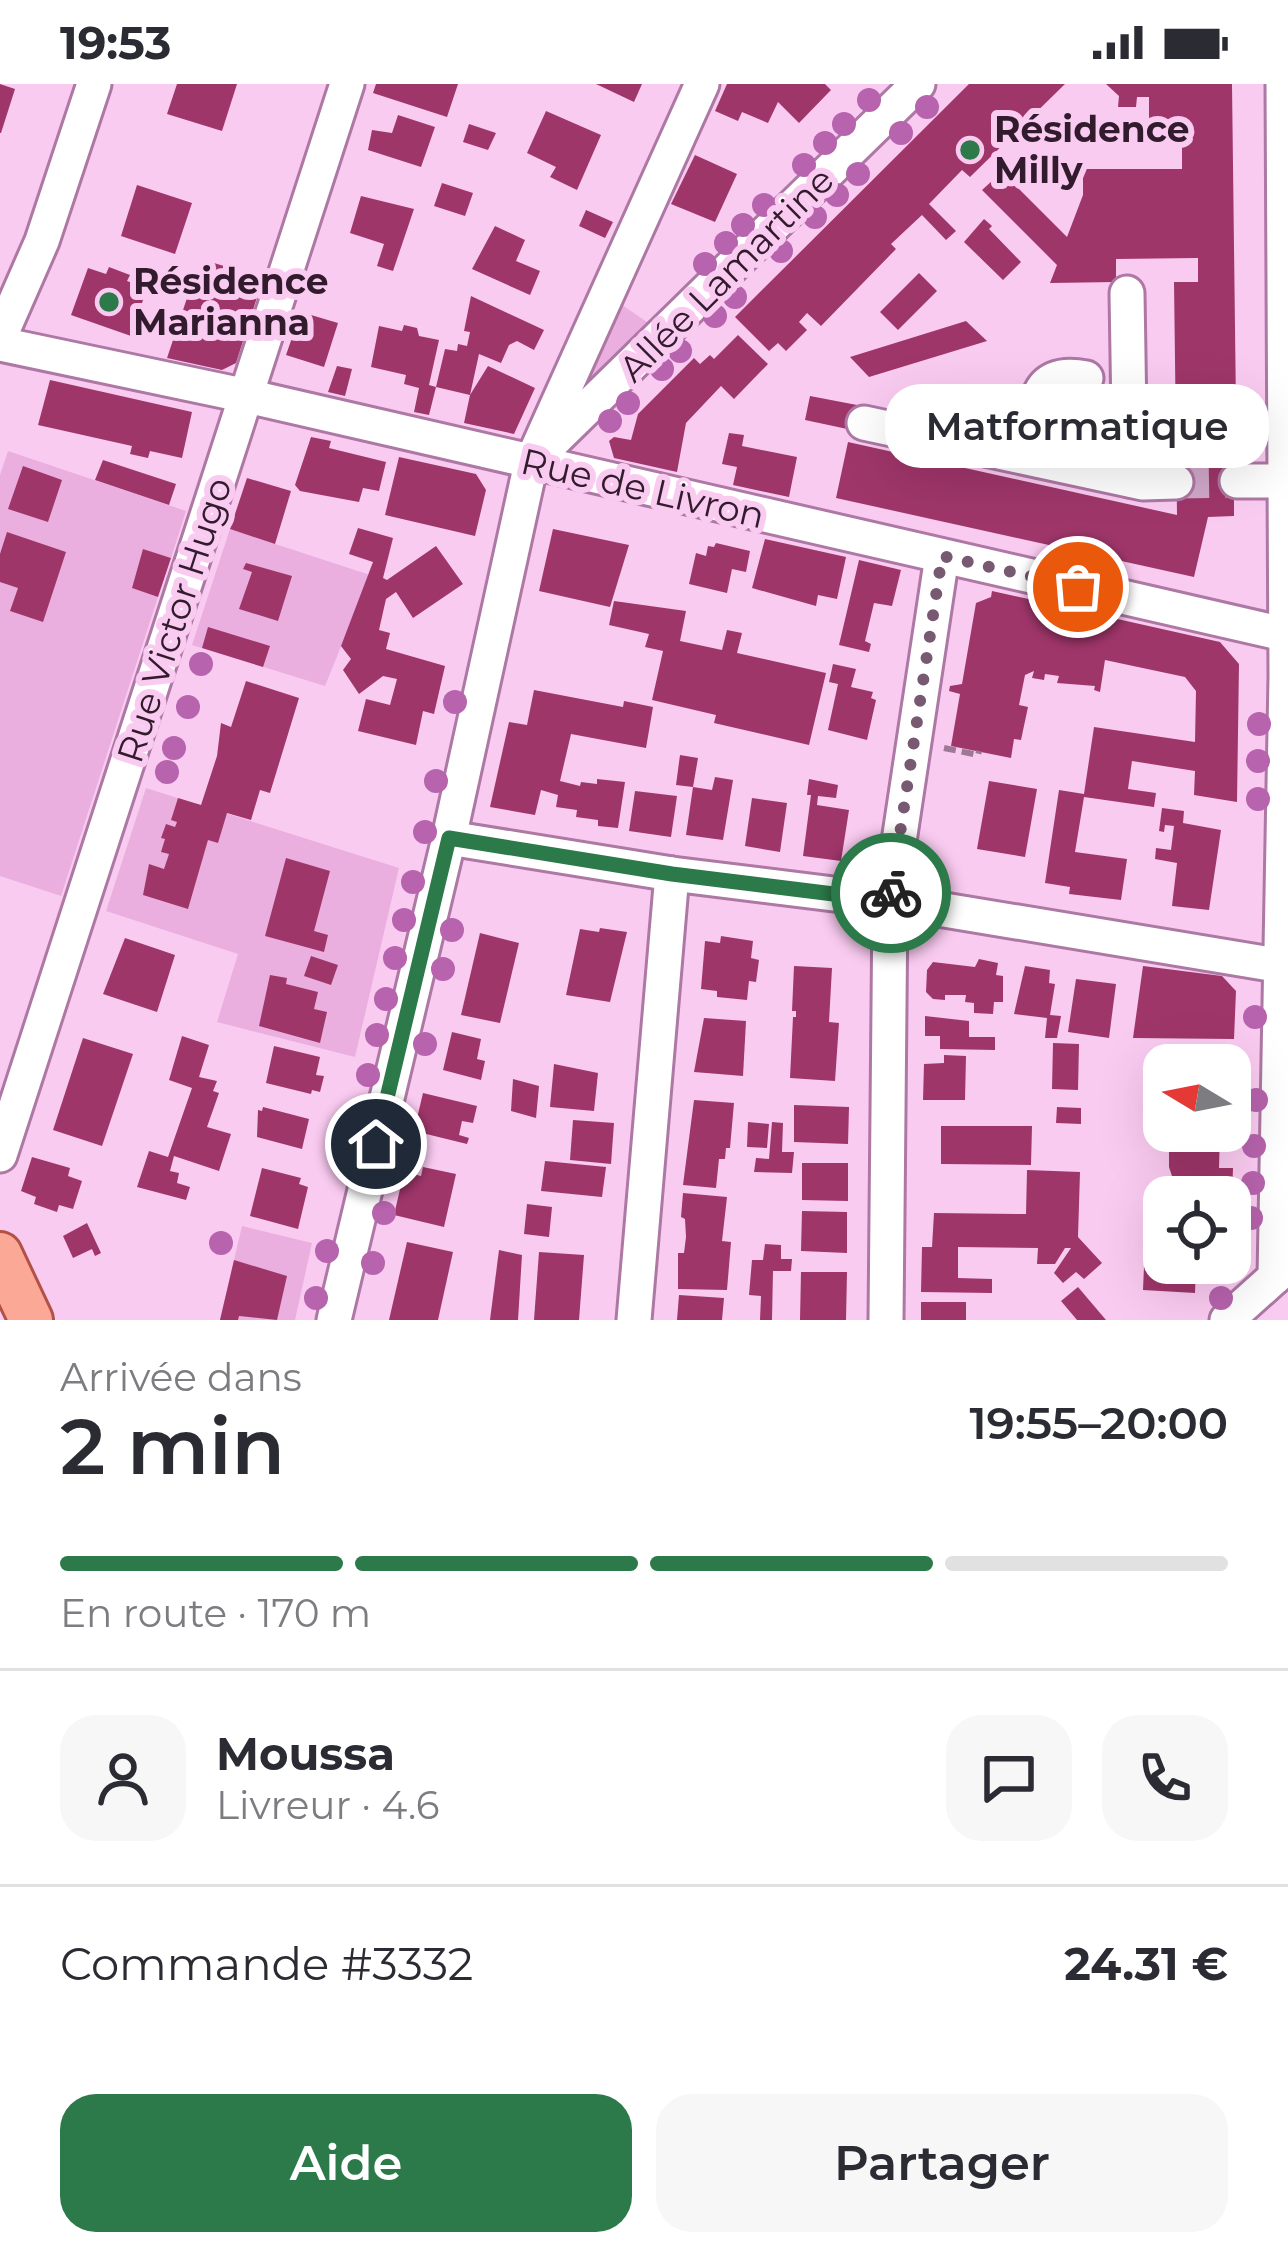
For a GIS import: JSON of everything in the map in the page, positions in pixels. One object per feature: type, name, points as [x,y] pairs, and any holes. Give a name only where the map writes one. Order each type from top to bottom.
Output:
[{"type":"main road","points":[[0,1254],[31,1320]]},
{"type":"street","points":[[0,340],[42,241],[94,84]]},
{"type":"street","name":"Rue Victor Hugo","points":[[0,1155],[346,84]]},
{"type":"street","points":[[334,1320],[449,838],[531,463],[702,84]]},
{"type":"street","name":"Allée Lamartine","points":[[531,463],[918,84]]},
{"type":"street","points":[[1227,1320],[1282,1284],[1287,676],[1283,84]]},
{"type":"street","points":[[1127,293],[1130,480]]},
{"type":"street","name":"Rue de Livron","points":[[0,340],[1286,635]]},
{"type":"street","points":[[1038,460],[1034,404],[1042,389],[1069,375],[1086,379]]},
{"type":"street","points":[[864,422],[1130,480],[1176,482]]},
{"type":"street","points":[[1237,482],[1284,481]]},
{"type":"street","points":[[886,1320],[890,901],[942,556]]},
{"type":"street","points":[[449,838],[672,874],[890,901],[1284,983]]},
{"type":"street","points":[[634,1320],[672,874]]},
{"type":"shaded area","points":[[612,298],[660,331],[584,405],[569,394]]},
{"type":"shaded area","points":[[8,451],[186,511],[171,558],[143,549],[133,588],[158,597],[61,896],[0,876],[0,475]]},
{"type":"shaded area","points":[[230,529],[370,575],[325,686],[192,645]]},
{"type":"shaded area","points":[[146,788],[399,868],[355,1057],[217,1022],[238,954],[106,911]]},
{"type":"shaded area","points":[[242,1226],[312,1243],[295,1320],[220,1320]]},
{"type":"building","points":[[0,84],[15,89],[1,133],[0,133]]},
{"type":"building","points":[[177,84],[237,84],[222,131],[167,114]]},
{"type":"building","points":[[376,84],[458,84],[447,117],[373,93]]},
{"type":"building","points":[[596,84],[642,84],[634,102]]},
{"type":"building","points":[[727,84],[825,84],[831,90],[799,123],[778,102],[768,123],[742,112],[738,121],[715,111]]},
{"type":"building","points":[[969,84],[1065,84],[970,177],[962,170],[929,204],[956,231],[946,240],[922,215],[891,244],[896,249],[821,326],[807,313],[799,322],[807,330],[786,351],[778,343],[769,351],[735,317]]},
{"type":"building","points":[[1106,84],[1232,84],[1237,489],[1234,516],[1208,517],[1194,577],[836,498],[848,442],[1177,515],[1174,282],[1198,282],[1198,258],[1116,259],[1116,282],[1050,283],[1057,265],[982,190],[1002,172],[1067,237],[1083,195],[1083,169],[1182,169],[1182,119],[1149,119],[1149,97],[1137,97],[1136,107],[1118,107],[1119,96]]},
{"type":"building","points":[[546,111],[601,135],[577,190],[550,177],[556,167],[527,153]]},
{"type":"building","points":[[398,115],[435,127],[421,167],[368,150],[372,130],[392,133]]},
{"type":"building","points":[[469,124],[496,133],[488,150],[463,142]]},
{"type":"building","points":[[695,155],[737,174],[715,222],[671,204]]},
{"type":"building","points":[[442,183],[473,193],[465,216],[434,206]]},
{"type":"building","points":[[137,185],[192,203],[175,254],[121,236]]},
{"type":"building","points":[[361,196],[414,209],[393,271],[377,266],[384,244],[350,233]]},
{"type":"building","points":[[586,210],[613,222],[605,238],[579,226]]},
{"type":"building","points":[[984,219],[1021,262],[1003,280],[964,242]]},
{"type":"building","points":[[495,226],[525,240],[516,261],[540,271],[530,295],[472,269]]},
{"type":"building","points":[[214,263],[237,270],[234,280],[260,288],[236,363],[222,370],[167,358],[193,280],[207,284]]},
{"type":"building","name":"Résidence Marianna","points":[[109,267],[147,288],[131,336],[71,315],[88,268],[106,274]]},
{"type":"building","points":[[919,273],[937,291],[898,330],[880,312]]},
{"type":"building","points":[[471,296],[544,330],[534,350],[517,341],[509,345],[501,363],[479,354],[470,395],[436,387],[445,349],[457,351],[458,344],[467,346],[470,332],[464,331]]},
{"type":"building","points":[[301,312],[338,323],[324,367],[286,355]]},
{"type":"building","points":[[966,321],[987,341],[869,377],[850,357]]},
{"type":"building","points":[[404,325],[417,328],[419,336],[439,340],[429,385],[436,387],[429,415],[414,412],[419,388],[404,384],[406,375],[371,367],[379,326],[402,331]]},
{"type":"building","points":[[738,335],[768,364],[734,399],[721,386],[686,423],[677,472],[614,458],[609,441],[614,437],[631,440],[638,414],[694,358],[700,364],[710,355],[714,359]]},
{"type":"building","points":[[337,366],[352,369],[345,396],[328,392]]},
{"type":"building","points":[[488,366],[535,388],[514,434],[464,423],[470,395]]},
{"type":"building","points":[[50,380],[192,412],[182,458],[150,451],[148,458],[130,454],[132,446],[38,425]]},
{"type":"building","points":[[810,396],[857,405],[852,430],[805,420]]},
{"type":"building","points":[[729,433],[744,435],[742,446],[797,457],[789,497],[733,485],[737,467],[722,464]]},
{"type":"building","points":[[311,437],[331,441],[329,448],[386,462],[379,491],[363,488],[359,502],[300,491],[295,485]]},
{"type":"building","points":[[399,457],[476,474],[486,490],[475,536],[385,515]]},
{"type":"building","points":[[103,460],[176,484],[169,505],[95,480]]},
{"type":"building","points":[[23,466],[62,480],[48,522],[8,509]]},
{"type":"building","points":[[247,478],[291,491],[275,544],[230,529]]},
{"type":"building","points":[[358,528],[393,538],[383,578],[387,580],[436,546],[463,584],[413,618],[396,592],[386,599],[379,630],[390,633],[386,649],[445,666],[434,714],[423,711],[416,745],[358,731],[366,699],[390,705],[397,679],[383,676],[359,694],[343,670],[351,659],[341,646],[373,562],[349,554]]},
{"type":"building","points":[[553,529],[629,545],[610,607],[539,591]]},
{"type":"building","points":[[7,532],[66,552],[43,622],[10,611],[18,588],[0,582],[0,554]]},
{"type":"building","points":[[765,539],[846,557],[837,599],[818,595],[816,606],[752,588]]},
{"type":"building","points":[[716,543],[750,551],[746,572],[732,569],[727,593],[689,584],[696,553],[706,556],[708,546]]},
{"type":"building","points":[[143,549],[171,558],[158,597],[132,588]]},
{"type":"building","points":[[859,560],[901,570],[892,606],[874,603],[865,641],[871,644],[869,652],[839,645]]},
{"type":"building","points":[[246,563],[292,576],[278,621],[239,609],[252,572],[243,569]]},
{"type":"building","points":[[992,591],[1220,642],[1239,664],[1237,802],[1194,795],[1195,771],[1132,761],[1128,789],[1156,793],[1154,807],[1084,797],[1075,852],[1127,859],[1121,900],[1069,894],[1070,887],[1045,883],[1059,790],[1084,794],[1094,727],[1195,742],[1196,691],[1185,677],[1105,660],[1100,692],[1095,686],[1057,683],[1059,676],[1032,678],[1034,671],[1025,675],[1019,705],[1028,707],[1021,740],[1014,739],[1011,758],[951,746],[960,694],[949,691],[950,686],[962,684],[976,603],[991,597]]},
{"type":"building","points":[[614,601],[686,611],[680,641],[722,650],[727,630],[742,633],[737,653],[826,673],[809,745],[714,723],[716,715],[652,700],[663,651],[645,647],[649,634],[609,625]]},
{"type":"building","points":[[208,627],[270,646],[263,667],[202,648]]},
{"type":"building","points":[[833,664],[856,669],[851,687],[873,692],[871,698],[876,700],[867,740],[828,730],[838,684],[829,682]]},
{"type":"building","points":[[246,681],[299,698],[270,793],[260,790],[251,820],[227,813],[218,843],[208,840],[188,909],[143,895],[149,864],[164,869],[169,854],[161,852],[165,839],[161,838],[166,824],[175,827],[177,822],[171,820],[178,798],[201,805],[217,756],[221,723],[231,727]]},
{"type":"building","points":[[534,690],[623,707],[624,701],[653,707],[646,748],[571,734],[560,781],[580,786],[581,782],[597,784],[597,779],[625,782],[618,828],[576,817],[577,810],[556,807],[558,795],[541,790],[535,815],[490,807],[509,722],[527,725]]},
{"type":"building","points":[[680,755],[698,758],[693,787],[676,785]]},
{"type":"building","points":[[715,777],[733,780],[723,840],[686,835],[693,787],[712,790]]},
{"type":"building","points":[[809,779],[838,785],[836,798],[818,796],[817,805],[849,810],[841,861],[803,856]]},
{"type":"building","points":[[989,781],[1037,789],[1025,857],[977,849]]},
{"type":"building","points":[[635,791],[677,796],[671,837],[629,831]]},
{"type":"building","points":[[752,798],[787,803],[780,852],[745,846]]},
{"type":"building","points":[[1162,808],[1184,811],[1183,823],[1221,830],[1209,910],[1172,906],[1177,863],[1155,859],[1156,848],[1171,850],[1174,826],[1165,825],[1164,832],[1159,831]]},
{"type":"building","points":[[286,858],[330,871],[314,931],[328,935],[324,952],[265,936]]},
{"type":"building","points":[[600,928],[627,932],[610,1002],[566,995],[580,929],[599,932]]},
{"type":"building","points":[[480,933],[519,943],[500,1023],[461,1015]]},
{"type":"building","points":[[721,936],[753,941],[751,958],[759,960],[747,1000],[717,997],[717,991],[701,989],[705,941],[720,943]]},
{"type":"building","points":[[125,938],[175,955],[157,1012],[103,994]]},
{"type":"building","points":[[311,956],[338,965],[331,985],[304,976]]},
{"type":"building","points":[[979,959],[998,963],[996,975],[1003,976],[1003,1002],[994,1002],[993,1014],[974,1013],[974,1003],[965,1002],[966,995],[945,995],[945,1000],[933,999],[926,992],[927,970],[933,962],[975,967]]},
{"type":"building","points":[[794,966],[832,968],[829,1022],[839,1023],[835,1081],[790,1078],[796,1017],[792,1011]]},
{"type":"building","points":[[1025,966],[1050,970],[1049,983],[1055,984],[1050,1015],[1061,1016],[1057,1038],[1045,1038],[1047,1018],[1014,1014]]},
{"type":"building","points":[[1143,966],[1222,976],[1236,991],[1234,1039],[1133,1038]]},
{"type":"building","points":[[270,975],[318,992],[314,1009],[327,1012],[320,1043],[259,1026]]},
{"type":"building","points":[[1076,979],[1116,984],[1109,1038],[1068,1032]]},
{"type":"building","points":[[925,1016],[969,1021],[969,1037],[995,1037],[995,1050],[940,1049],[940,1036],[925,1036]]},
{"type":"building","points":[[704,1018],[746,1021],[743,1076],[694,1072]]},
{"type":"building","points":[[452,1032],[481,1039],[477,1059],[485,1061],[481,1080],[443,1070]]},
{"type":"building","points":[[182,1036],[209,1045],[199,1077],[217,1081],[213,1091],[219,1093],[207,1127],[231,1134],[219,1171],[174,1156],[170,1171],[179,1173],[177,1183],[190,1187],[186,1200],[137,1187],[149,1151],[168,1157],[192,1088],[169,1080]]},
{"type":"building","points":[[83,1038],[133,1054],[102,1146],[53,1130]]},
{"type":"building","points":[[1053,1043],[1079,1044],[1078,1090],[1052,1089]]},
{"type":"building","points":[[274,1046],[320,1057],[316,1075],[324,1076],[320,1092],[266,1083]]},
{"type":"building","points":[[944,1055],[966,1056],[965,1100],[923,1100],[924,1064],[944,1063]]},
{"type":"building","points":[[554,1064],[598,1073],[594,1111],[550,1107]]},
{"type":"building","points":[[513,1079],[539,1086],[536,1118],[511,1111]]},
{"type":"building","points":[[423,1093],[477,1106],[473,1123],[462,1121],[459,1135],[469,1138],[467,1144],[414,1131]]},
{"type":"building","points":[[694,1100],[734,1103],[730,1148],[726,1148],[725,1159],[719,1159],[716,1188],[683,1185]]},
{"type":"building","points":[[794,1105],[849,1107],[848,1144],[794,1142]]},
{"type":"building","points":[[263,1107],[309,1119],[302,1149],[257,1137],[258,1110]]},
{"type":"building","points":[[1057,1107],[1081,1108],[1081,1124],[1056,1123]]},
{"type":"building","points":[[573,1120],[614,1123],[611,1164],[570,1160]]},
{"type":"building","points":[[748,1122],[769,1124],[767,1148],[747,1147]]},
{"type":"building","points":[[772,1122],[783,1123],[782,1152],[794,1152],[792,1173],[754,1172],[756,1158],[769,1159]]},
{"type":"building","points":[[941,1126],[1032,1126],[1031,1165],[941,1164]]},
{"type":"building","points":[[1169,1152],[1219,1152],[1219,1168],[1233,1168],[1233,1176],[1172,1176]]},
{"type":"building","points":[[32,1157],[70,1168],[68,1176],[82,1181],[73,1209],[59,1205],[57,1212],[34,1204],[36,1197],[21,1191]]},
{"type":"building","points":[[545,1161],[606,1167],[602,1197],[541,1191]]},
{"type":"building","points":[[802,1163],[848,1163],[848,1201],[802,1200]]},
{"type":"building","points":[[423,1167],[456,1174],[444,1227],[394,1215],[404,1172],[421,1176]]},
{"type":"building","points":[[262,1168],[301,1178],[299,1184],[308,1187],[298,1229],[250,1216]]},
{"type":"building","points":[[1027,1170],[1080,1172],[1078,1237],[1102,1263],[1084,1279],[1076,1272],[1063,1283],[1054,1273],[1071,1248],[1065,1248],[1055,1264],[1037,1264],[1038,1248],[958,1247],[958,1278],[992,1279],[992,1293],[921,1292],[922,1247],[932,1247],[934,1213],[1026,1214]]},
{"type":"building","points":[[683,1193],[727,1197],[722,1241],[731,1242],[727,1290],[678,1289],[678,1253],[684,1253],[686,1237],[681,1217]]},
{"type":"building","points":[[527,1204],[552,1207],[549,1237],[524,1234]]},
{"type":"building","points":[[802,1211],[847,1212],[847,1253],[801,1251]]},
{"type":"building","points":[[87,1223],[101,1253],[95,1256],[92,1249],[73,1258],[63,1236]]},
{"type":"building","points":[[407,1242],[453,1252],[438,1320],[389,1320]]},
{"type":"building","points":[[765,1244],[781,1245],[781,1259],[792,1259],[791,1271],[773,1271],[772,1320],[760,1320],[761,1296],[749,1295],[752,1260],[763,1260]]},
{"type":"building","points":[[499,1250],[522,1255],[518,1320],[490,1320]]},
{"type":"building","points":[[539,1252],[584,1255],[579,1320],[534,1320]]},
{"type":"building","points":[[234,1260],[287,1276],[277,1320],[239,1316],[238,1320],[220,1320]]},
{"type":"building","points":[[801,1272],[847,1272],[846,1320],[800,1320]]},
{"type":"building","points":[[1143,1284],[1195,1284],[1195,1293],[1143,1290]]},
{"type":"building","points":[[1078,1287],[1106,1320],[1077,1320],[1061,1301]]},
{"type":"building","points":[[679,1295],[724,1298],[722,1320],[677,1320]]},
{"type":"building","points":[[921,1302],[966,1302],[966,1320],[921,1320]]},
{"type":"tunnel","points":[[1176,482],[1237,481]]},
{"type":"way so far","points":[[891,893],[942,556],[1078,587]]},
{"type":"place","name":"Résidence Milly","points":[[970,150]]},
{"type":"place","name":"Résidence Marianna","points":[[109,302]]},
{"type":"place","name":"Matformatique","points":[[1078,587]]},
{"type":"route","points":[[376,1144],[449,838],[672,874],[890,901],[891,893]]}]
